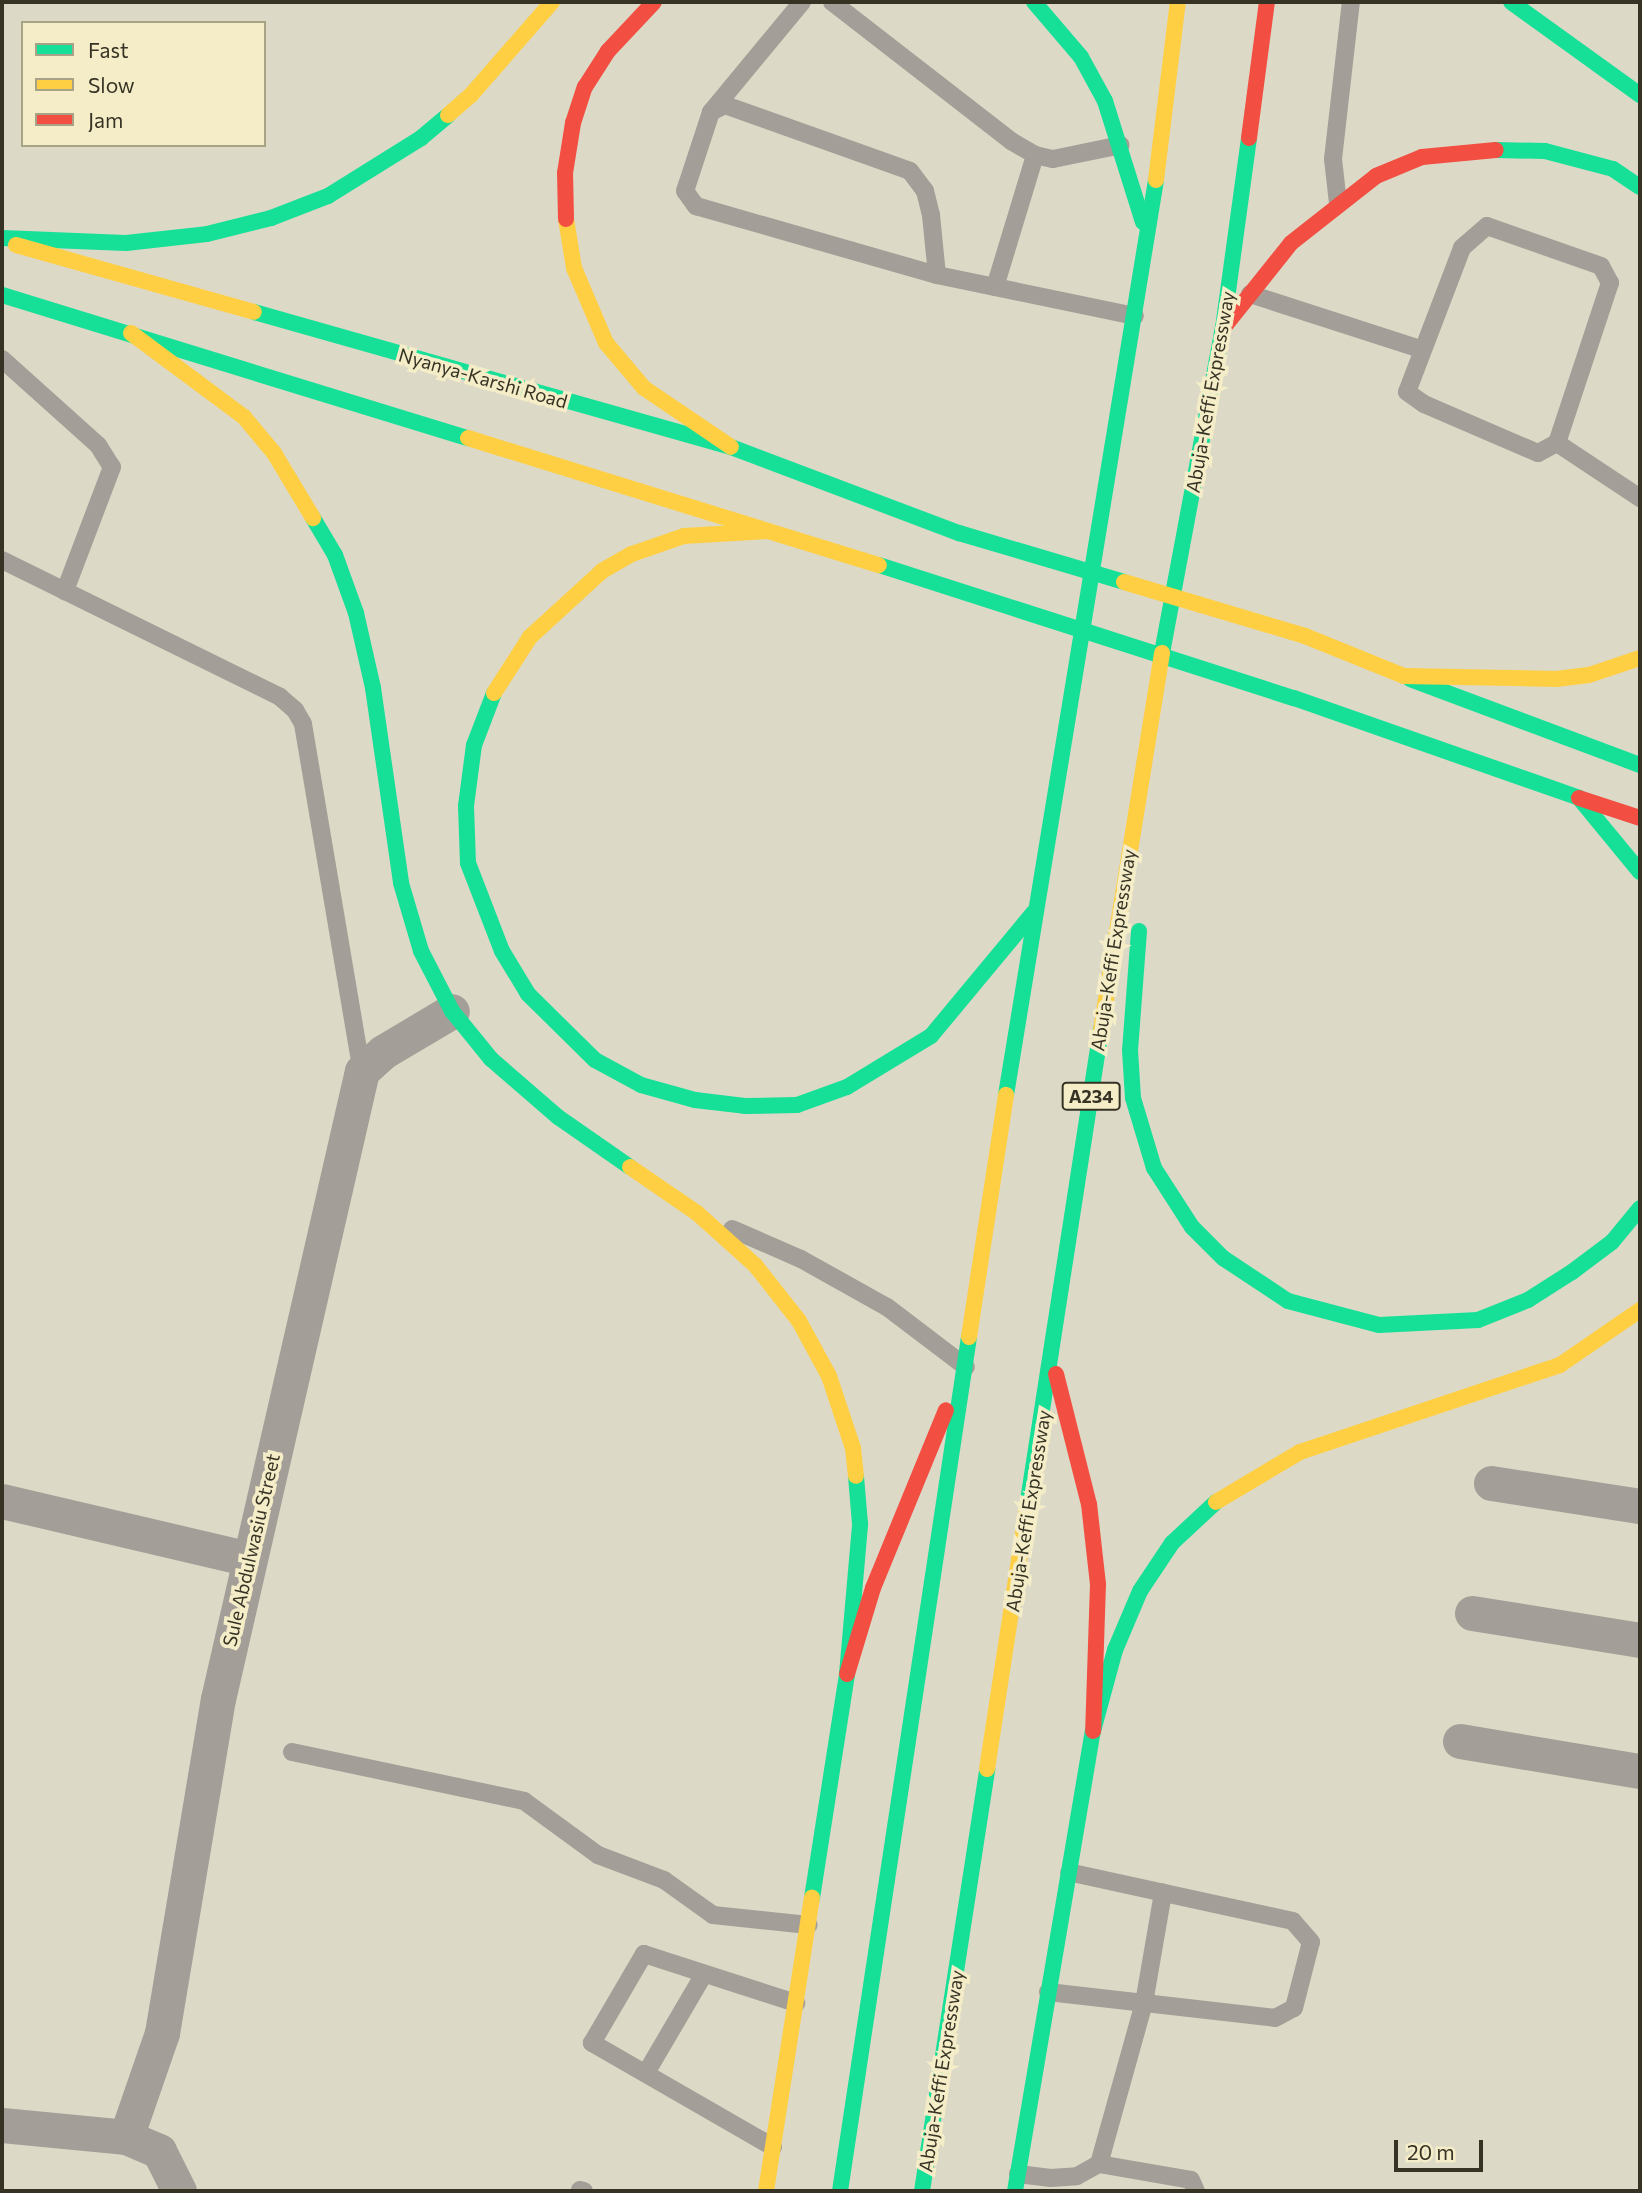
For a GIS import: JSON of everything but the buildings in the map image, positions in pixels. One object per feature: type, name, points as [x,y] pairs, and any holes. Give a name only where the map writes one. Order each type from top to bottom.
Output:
[{"type":"main road","points":[[2,240],[126,243],[207,233],[271,218],[328,197],[422,138],[471,96],[552,2]]},
{"type":"main road","points":[[654,2],[608,51],[586,88],[565,173],[569,242],[582,294],[606,343],[644,388],[731,447]]},
{"type":"main road","points":[[1034,2],[1082,57],[1121,145],[1147,242]]},
{"type":"main road","points":[[841,2191],[1034,912],[1147,242],[1178,2]]},
{"type":"main road","name":"Abuja-Keffi Expressway","points":[[922,2191],[1141,768],[1223,328],[1267,2]]},
{"type":"main road","points":[[1511,2],[1640,95]]},
{"type":"main road","points":[[1223,328],[1291,243],[1376,176],[1422,157],[1475,149],[1580,157],[1613,169],[1640,187]]},
{"type":"main road","name":"Nyanya-Karshi Road","points":[[2,240],[731,447],[959,533],[1305,636],[1640,765]]},
{"type":"main road","points":[[2,295],[947,586],[1294,698],[1640,818]]},
{"type":"main road","points":[[131,333],[244,417],[281,464],[335,555],[356,613],[373,688],[401,883],[421,951],[452,1011],[491,1059],[558,1117],[697,1213],[755,1265],[799,1321],[829,1376],[853,1448],[860,1524],[848,1674],[766,2191]]},
{"type":"main road","points":[[768,531],[684,536],[632,554],[569,598],[530,637],[494,693],[474,745],[466,806],[468,863],[502,951],[528,994],[595,1060],[641,1085],[720,1103],[797,1105],[847,1087],[931,1036],[1034,912]]},
{"type":"main road","points":[[1404,676],[1556,679],[1589,675],[1640,658]]},
{"type":"main road","points":[[1141,768],[1143,881]]},
{"type":"main road","points":[[1579,798],[1640,872]]},
{"type":"main road","points":[[1141,907],[1130,1050],[1140,1133],[1154,1168],[1185,1218],[1223,1258],[1254,1282],[1288,1301],[1332,1316],[1379,1325],[1478,1320],[1528,1300],[1572,1272],[1612,1242],[1640,1208]]},
{"type":"main road","points":[[1016,2183],[1093,1731],[1115,1650],[1140,1591],[1172,1543],[1222,1497],[1300,1452],[1560,1365],[1640,1310]]},
{"type":"main road","points":[[1051,1356],[1089,1504],[1098,1584],[1093,1731]]},
{"type":"main road","points":[[848,1674],[873,1588],[914,1481],[966,1367]]},
{"type":"street","points":[[362,1071],[383,1052],[452,1011]]},
{"type":"street","name":"Sule Abdulwasiu Street","points":[[126,2137],[162,2033],[218,1699],[362,1071]]},
{"type":"street","points":[[1491,1483],[1640,1506]]},
{"type":"street","points":[[2,1501],[249,1559]]},
{"type":"street","points":[[1472,1613],[1640,1640]]},
{"type":"street","points":[[1460,1741],[1640,1772]]},
{"type":"street","points":[[2,2125],[126,2137],[159,2151],[179,2191]]},
{"type":"lane","points":[[802,2],[711,112],[685,191],[696,206],[937,275],[1135,316]]},
{"type":"lane","points":[[832,2],[1011,141],[1035,155],[1054,159],[1121,145]]},
{"type":"lane","points":[[1338,204],[1333,159],[1351,2]]},
{"type":"lane","points":[[711,112],[725,104],[910,171],[925,191],[931,215],[937,275]]},
{"type":"lane","points":[[995,287],[1035,155]]},
{"type":"lane","points":[[1487,226],[1601,266],[1611,283],[1557,443],[1538,453],[1423,404],[1407,392],[1420,349],[1462,248],[1487,226]]},
{"type":"lane","points":[[1250,294],[1420,349]]},
{"type":"lane","points":[[2,359],[98,445],[112,467],[65,591]]},
{"type":"lane","points":[[1557,443],[1640,498]]},
{"type":"lane","points":[[2,560],[280,697],[295,710],[303,724],[362,1071]]},
{"type":"lane","points":[[697,1213],[800,1259],[887,1307],[966,1367]]},
{"type":"lane","points":[[292,1752],[524,1801],[598,1855],[664,1880],[713,1915],[808,1925]]},
{"type":"lane","points":[[1048,1992],[1275,2018],[1287,2015],[1294,2008],[1311,1942],[1293,1920],[1069,1872]]},
{"type":"lane","points":[[1099,2164],[1144,2003],[1163,1893]]},
{"type":"lane","points":[[773,2147],[592,2043],[644,1954],[796,2003]]},
{"type":"lane","points":[[646,2073],[704,1974]]},
{"type":"lane","points":[[1016,2183],[1077,2176],[1099,2164],[1191,2180],[1196,2191]]},
{"type":"traffic: fast","points":[[1034,2],[1081,57],[1105,101],[1143,222]]},
{"type":"traffic: fast","points":[[1511,2],[1640,95]]},
{"type":"traffic: fast","points":[[2,238],[126,243],[207,234],[271,218],[328,196],[421,138],[448,115]]},
{"type":"traffic: fast","points":[[1162,653],[1223,328],[1249,138]]},
{"type":"traffic: fast","points":[[1496,150],[1545,151],[1613,169],[1640,187]]},
{"type":"traffic: fast","points":[[1006,1095],[1156,180]]},
{"type":"traffic: fast","points":[[2,295],[468,438]]},
{"type":"traffic: fast","points":[[254,312],[731,447],[959,533],[1124,582]]},
{"type":"traffic: fast","points":[[313,518],[335,555],[356,613],[373,688],[401,883],[421,951],[452,1011],[491,1059],[558,1117],[630,1167]]},
{"type":"traffic: fast","points":[[879,565],[1294,698],[1579,798]]},
{"type":"traffic: fast","points":[[1410,679],[1640,765]]},
{"type":"traffic: fast","points":[[494,693],[474,745],[466,806],[468,863],[502,951],[528,994],[595,1060],[641,1085],[695,1100],[745,1106],[797,1105],[847,1087],[931,1036],[1034,912]]},
{"type":"traffic: fast","points":[[1579,798],[1640,872]]},
{"type":"traffic: fast","points":[[1139,931],[1130,1050],[1133,1098],[1154,1168],[1192,1227],[1223,1258],[1288,1301],[1379,1325],[1478,1320],[1528,1300],[1572,1272],[1612,1242],[1640,1208]]},
{"type":"traffic: fast","points":[[1027,1507],[1101,1030]]},
{"type":"traffic: fast","points":[[840,2191],[969,1337]]},
{"type":"traffic: fast","points":[[812,1898],[847,1674],[860,1524],[856,1476]]},
{"type":"traffic: fast","points":[[1015,2191],[1093,1731],[1115,1650],[1140,1591],[1172,1543],[1216,1502]]},
{"type":"traffic: fast","points":[[922,2191],[987,1769]]},
{"type":"traffic: slow","points":[[448,115],[471,95],[552,2]]},
{"type":"traffic: slow","points":[[1156,180],[1178,2]]},
{"type":"traffic: slow","points":[[566,219],[574,268],[606,343],[644,388],[731,447]]},
{"type":"traffic: slow","points":[[16,245],[254,312]]},
{"type":"traffic: slow","points":[[131,333],[244,417],[274,453],[313,518]]},
{"type":"traffic: slow","points":[[468,438],[879,565]]},
{"type":"traffic: slow","points":[[494,693],[530,637],[602,571],[632,554],[684,536],[768,531]]},
{"type":"traffic: slow","points":[[1124,582],[1305,636],[1404,676]]},
{"type":"traffic: slow","points":[[1101,1030],[1162,653]]},
{"type":"traffic: slow","points":[[1404,676],[1556,679],[1589,675],[1640,658]]},
{"type":"traffic: slow","points":[[969,1337],[1006,1095]]},
{"type":"traffic: slow","points":[[630,1167],[697,1213],[755,1265],[799,1321],[829,1376],[853,1448],[856,1476]]},
{"type":"traffic: slow","points":[[1216,1502],[1300,1452],[1560,1365],[1640,1310]]},
{"type":"traffic: slow","points":[[987,1769],[1027,1507]]},
{"type":"traffic: slow","points":[[766,2191],[812,1898]]},
{"type":"traffic: jam","points":[[566,219],[565,173],[573,123],[585,87],[608,51],[654,2]]},
{"type":"traffic: jam","points":[[1249,138],[1267,2]]},
{"type":"traffic: jam","points":[[1224,327],[1291,243],[1376,176],[1422,157],[1496,150]]},
{"type":"traffic: jam","points":[[1579,798],[1640,818]]},
{"type":"traffic: jam","points":[[1056,1374],[1089,1504],[1098,1584],[1093,1731]]},
{"type":"traffic: jam","points":[[847,1674],[873,1588],[946,1410]]}]
